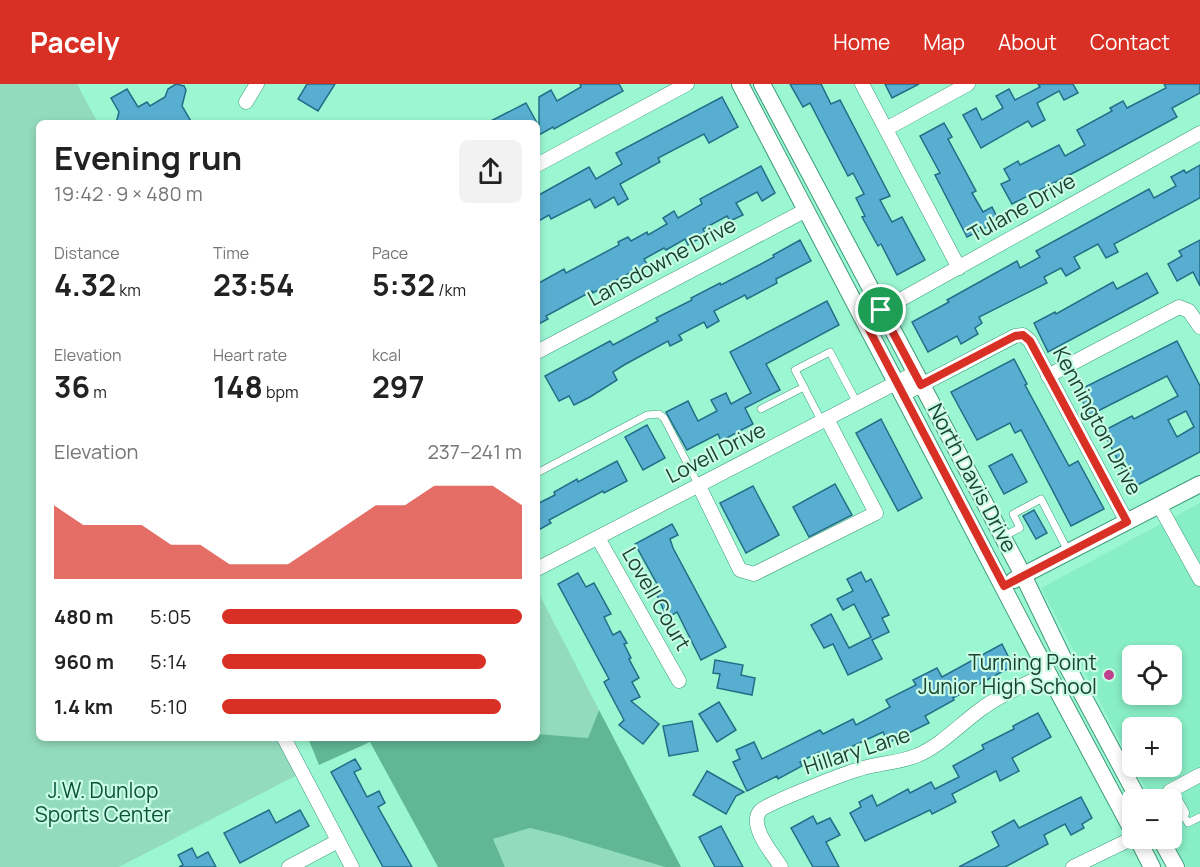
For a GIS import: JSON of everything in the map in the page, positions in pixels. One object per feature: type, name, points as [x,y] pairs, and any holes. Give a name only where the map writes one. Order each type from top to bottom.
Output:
[{"type":"street","points":[[246,102],[257,84]]},
{"type":"street","points":[[540,163],[687,84]]},
{"type":"street","name":"North Davis Drive","points":[[740,84],[1122,811]]},
{"type":"street","name":"North Davis Drive","points":[[762,84],[1023,575],[1066,664],[1133,789]]},
{"type":"street","points":[[862,84],[959,268]]},
{"type":"street","points":[[886,129],[968,84]]},
{"type":"street","name":"Tulane Drive","points":[[864,320],[1200,133]]},
{"type":"street","name":"Lansdowne Drive","points":[[540,350],[806,210]]},
{"type":"street","points":[[1048,376],[1179,307],[1189,311],[1200,327]]},
{"type":"street","name":"Kennington Drive","points":[[918,379],[1015,336],[1023,335],[1030,341],[1127,522]]},
{"type":"street","name":"Lovell Drive","points":[[540,567],[857,403],[899,389],[918,379]]},
{"type":"street","points":[[699,486],[740,570],[754,574],[876,513],[825,420]]},
{"type":"street","points":[[1004,586],[1200,484]]},
{"type":"street","name":"Kennington Drive","points":[[1159,505],[1200,579]]},
{"type":"street","name":"Lovell Court","points":[[598,538],[679,681]]},
{"type":"street","name":"Hillary Lane","points":[[781,867],[757,828],[756,819],[760,810],[857,769],[916,756],[936,746],[956,727],[986,705],[1048,673]]},
{"type":"street","points":[[286,741],[352,867]]},
{"type":"street","points":[[1174,789],[1200,775]]},
{"type":"street","points":[[289,867],[338,841]]},
{"type":"street","points":[[1073,867],[1122,844]]},
{"type":"street","points":[[1141,849],[1152,867]]},
{"type":"street","points":[[1166,849],[1176,867]]},
{"type":"lane","points":[[825,420],[795,370],[830,351],[857,403]]},
{"type":"lane","points":[[761,409],[804,387]]},
{"type":"lane","points":[[540,471],[647,415],[659,414],[664,418],[699,486]]},
{"type":"lane","points":[[1002,537],[1020,528],[1013,514],[1041,499],[1068,551]]},
{"type":"lane","points":[[1182,819],[1188,823],[1200,817]]},
{"type":"shaded area","name":"Turning Point Junior High School","points":[[1200,503],[1200,867],[1186,867],[1176,849],[1182,849],[1182,789],[1146,789],[1139,777],[1182,777],[1182,717],[1122,717],[1122,745],[1041,588]]},
{"type":"shaded area","points":[[599,710],[681,867],[665,867],[530,828],[493,839],[505,867],[438,867],[370,742],[319,765],[309,741],[540,741],[540,734],[588,738]]},
{"type":"green space","name":"J.W. Dunlop Sports Center","points":[[0,84],[77,84],[96,120],[36,120],[36,741],[280,741],[297,775],[119,867],[0,867]]},
{"type":"green space","points":[[540,596],[599,710],[588,738],[540,734]]},
{"type":"green space","points":[[530,828],[665,867],[505,867],[493,839]]},
{"type":"building","points":[[176,84],[184,86],[186,90],[182,106],[190,120],[117,120],[119,112],[111,98],[127,89],[138,107],[147,102],[150,106],[165,97],[168,89]]},
{"type":"building","points":[[307,84],[335,84],[318,111],[298,99]]},
{"type":"building","points":[[580,84],[619,84],[623,91],[540,134],[539,97],[551,90],[557,101],[581,87]]},
{"type":"building","points":[[790,84],[821,84],[831,104],[840,100],[890,196],[880,200],[892,222],[902,217],[925,260],[897,275],[881,244],[878,246],[862,217],[865,216],[856,198],[864,194],[853,173],[848,176],[810,103],[803,107]]},
{"type":"building","points":[[885,84],[919,84],[892,98]]},
{"type":"building","points":[[1038,84],[1073,84],[1078,93],[1064,100],[1059,91],[1037,103],[1045,120],[1032,127],[1028,121],[981,148],[963,115],[976,108],[982,120],[1003,108],[996,96],[1009,89],[1015,100],[1040,87]]},
{"type":"building","points":[[1164,84],[1200,84],[1200,93],[1172,108],[1177,117],[1012,204],[1001,184],[1010,180],[1004,169],[1018,161],[1020,165],[1059,145],[1065,156],[1085,145],[1077,130],[1112,111],[1110,108],[1123,101],[1127,108],[1166,88]]},
{"type":"building","points":[[722,97],[738,127],[709,143],[704,134],[658,158],[660,162],[620,184],[628,199],[618,205],[614,197],[595,208],[590,199],[551,219],[549,215],[540,220],[540,194],[589,167],[596,179],[622,164],[616,153]]},
{"type":"building","points":[[526,103],[535,120],[493,120]]},
{"type":"building","points":[[944,123],[952,137],[948,139],[976,191],[972,193],[983,212],[992,207],[999,221],[967,237],[935,175],[940,173],[920,136]]},
{"type":"building","points":[[1200,165],[1200,198],[1114,244],[1118,252],[1106,258],[1098,244],[1074,257],[1080,268],[1066,276],[1061,268],[1044,277],[1047,283],[979,317],[982,323],[975,328],[978,334],[961,344],[957,336],[928,352],[912,322],[1017,261],[1020,268],[1040,257],[1036,251],[1149,189],[1154,198],[1176,186],[1171,177],[1184,170],[1186,173]]},
{"type":"building","points":[[761,166],[775,193],[762,201],[757,192],[736,203],[743,215],[730,221],[727,216],[703,229],[706,235],[688,245],[685,239],[666,250],[664,248],[644,259],[648,266],[634,273],[633,271],[593,293],[592,291],[546,316],[548,319],[540,323],[540,282],[564,269],[566,273],[619,245],[618,242],[628,237],[631,241],[647,232],[648,235],[667,224],[663,218],[674,211],[678,218],[702,204],[700,199]]},
{"type":"building","points":[[800,240],[811,261],[776,279],[777,283],[747,299],[745,295],[714,311],[719,321],[707,328],[704,322],[679,335],[682,340],[670,346],[668,341],[624,365],[613,372],[617,380],[590,397],[574,405],[569,396],[559,401],[545,376],[610,341],[613,345],[658,321],[656,318],[692,300],[691,298],[774,257],[773,255]]},
{"type":"building","points":[[1200,240],[1200,286],[1193,272],[1177,281],[1168,264],[1182,256],[1179,251]]},
{"type":"building","points":[[1147,273],[1158,293],[1048,352],[1034,323],[1055,312],[1056,314],[1113,282],[1117,289]]},
{"type":"building","points":[[827,301],[839,325],[766,364],[780,390],[745,408],[753,424],[721,441],[718,434],[687,450],[666,412],[688,401],[698,421],[717,411],[711,400],[726,393],[731,404],[751,393],[730,352]]},
{"type":"building","points":[[1177,341],[1200,386],[1200,452],[1132,488],[1103,431],[1132,416],[1134,419],[1178,396],[1167,376],[1090,415],[1077,391]],"holes":[[[1186,411],[1194,427],[1177,437],[1168,420]]]},
{"type":"building","points":[[1014,359],[1027,384],[1025,385],[1069,466],[1078,461],[1104,509],[1071,526],[1021,430],[1015,433],[1010,423],[977,440],[951,392]]},
{"type":"building","points":[[881,419],[922,498],[898,511],[856,433]]},
{"type":"building","points":[[647,425],[665,458],[643,470],[625,437]]},
{"type":"building","points":[[1012,454],[1027,482],[1004,494],[989,466]]},
{"type":"building","points":[[617,461],[627,481],[549,520],[551,523],[540,529],[540,502],[577,479],[578,482]]},
{"type":"building","points":[[835,484],[852,515],[809,537],[793,507]]},
{"type":"building","points":[[753,486],[779,535],[746,553],[720,503]]},
{"type":"building","points":[[1034,510],[1047,533],[1036,539],[1023,516]]},
{"type":"building","points":[[672,524],[678,535],[670,539],[673,548],[726,647],[701,660],[677,612],[667,618],[653,586],[657,584],[635,544]]},
{"type":"building","points":[[861,572],[866,582],[871,579],[889,615],[882,618],[889,632],[872,640],[882,659],[848,675],[833,644],[824,648],[811,625],[831,614],[849,648],[871,637],[854,604],[843,610],[837,599],[853,591],[847,579]]},
{"type":"building","points":[[578,573],[586,587],[594,583],[611,614],[604,617],[613,635],[620,631],[627,643],[624,644],[631,658],[629,659],[639,678],[632,682],[640,697],[631,701],[659,724],[643,744],[619,725],[624,720],[604,682],[609,679],[558,584]]},
{"type":"building","points":[[1002,644],[1013,666],[953,698],[954,700],[925,716],[929,723],[888,743],[883,732],[823,760],[819,752],[800,762],[802,766],[778,779],[777,776],[747,791],[733,762],[740,759],[736,750],[754,742],[762,759],[820,730],[823,734],[853,719],[856,725],[890,707],[886,700],[916,685],[913,680],[937,668],[942,677]]},
{"type":"building","points":[[715,660],[743,665],[741,675],[755,678],[752,695],[717,688],[720,674],[713,673]]},
{"type":"building","points":[[719,702],[736,730],[717,742],[699,714]]},
{"type":"building","points":[[1038,713],[1051,737],[1012,758],[1019,771],[1000,781],[996,771],[952,794],[956,802],[932,814],[930,810],[865,841],[850,813],[861,807],[859,802],[872,795],[877,806],[908,789],[910,793],[931,782],[935,789],[959,777],[953,766],[984,749],[982,745],[1014,729],[1013,726]]},
{"type":"building","points":[[692,721],[698,751],[669,756],[663,726]]},
{"type":"building","points":[[355,759],[361,769],[354,772],[367,797],[379,791],[385,803],[378,807],[412,867],[383,867],[331,772]]},
{"type":"building","points":[[707,771],[744,792],[736,796],[726,814],[693,795]]},
{"type":"building","points":[[1081,797],[1092,818],[1082,824],[1084,828],[1071,835],[1065,824],[1044,835],[1048,844],[1005,867],[959,867],[999,846],[992,832],[1014,820],[1019,828]]},
{"type":"building","points":[[269,810],[276,823],[300,810],[309,826],[240,863],[224,833]]},
{"type":"building","points":[[813,816],[817,824],[830,818],[840,835],[826,842],[839,867],[813,867],[791,828]]},
{"type":"building","points":[[721,826],[743,867],[715,867],[699,837]]},
{"type":"building","points":[[192,848],[197,858],[208,852],[216,867],[179,867],[183,865],[178,855]]},
{"type":"place","name":"Turning Point Junior High School","points":[[1109,675]]},
{"type":"route","points":[[881,310],[921,385],[1015,336],[1023,335],[1030,341],[1127,522],[1004,586],[864,320],[881,310]]}]
